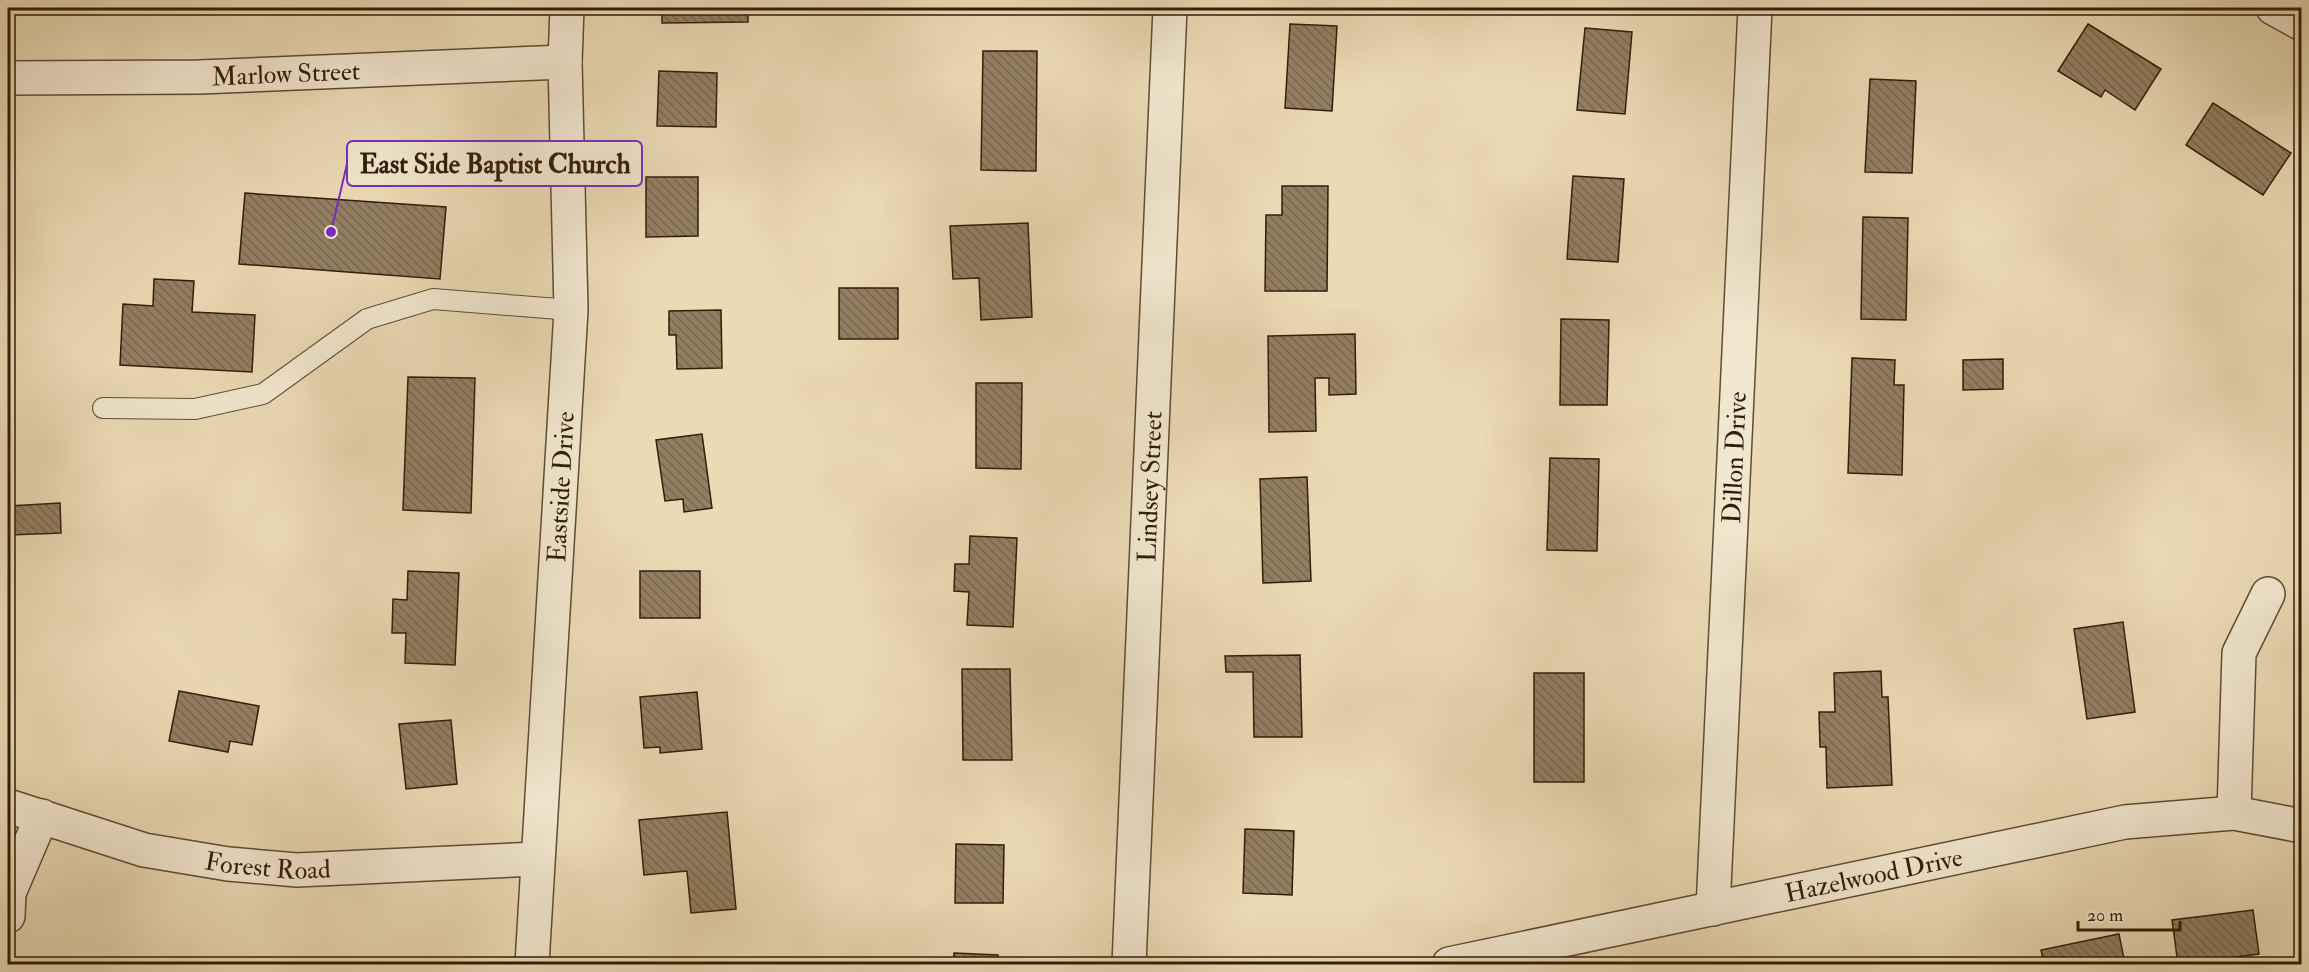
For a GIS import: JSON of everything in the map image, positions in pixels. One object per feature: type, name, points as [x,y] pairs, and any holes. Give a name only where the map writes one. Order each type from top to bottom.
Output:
[{"type":"street","name":"Eastside Drive","points":[[532,964],[571,310],[565,62],[567,8]]},
{"type":"street","name":"Lindsey Street","points":[[1129,964],[1170,8]]},
{"type":"street","name":"Dillon Drive","points":[[1713,909],[1755,8]]},
{"type":"street","points":[[2273,8],[2301,24]]},
{"type":"street","name":"Marlow Street","points":[[8,78],[199,77],[565,62]]},
{"type":"street","points":[[2234,813],[2239,653],[2268,594]]},
{"type":"street","name":"Forest Road","points":[[8,806],[144,850],[228,864],[297,870],[537,859]]},
{"type":"street","name":"Hazelwood Drive","points":[[1449,964],[2125,822],[2234,813],[2301,826]]},
{"type":"street","points":[[8,916],[9,893],[42,816]]},
{"type":"lane","points":[[103,408],[195,409],[262,393],[367,319],[433,299],[571,310]]},
{"type":"building","points":[[662,8],[748,8],[748,22],[662,23]]},
{"type":"building","points":[[1290,24],[1337,26],[1332,111],[1285,108]]},
{"type":"building","points":[[2088,24],[2161,69],[2135,110],[2105,90],[2101,97],[2058,71]]},
{"type":"building","points":[[1585,28],[1632,32],[1625,114],[1577,110]]},
{"type":"building","points":[[983,51],[1037,51],[1036,171],[981,170]]},
{"type":"building","points":[[659,71],[717,73],[716,127],[657,126]]},
{"type":"building","points":[[1870,79],[1916,81],[1912,173],[1865,172]]},
{"type":"building","points":[[2213,103],[2291,153],[2263,195],[2186,145]]},
{"type":"building","points":[[1573,176],[1624,179],[1618,262],[1567,259]]},
{"type":"building","points":[[646,177],[698,177],[698,236],[646,237]]},
{"type":"building","points":[[1282,186],[1328,186],[1327,291],[1265,291],[1266,215],[1282,215]]},
{"type":"building","points":[[245,193],[446,207],[440,279],[239,264]]},
{"type":"building","points":[[1863,217],[1908,218],[1906,320],[1861,319]]},
{"type":"building","points":[[1028,223],[1032,317],[981,320],[979,278],[953,279],[950,226]]},
{"type":"building","points":[[154,279],[194,281],[192,312],[255,315],[252,372],[120,365],[123,304],[153,306]]},
{"type":"building","points":[[839,288],[898,288],[898,339],[839,339]]},
{"type":"building","points":[[721,310],[722,368],[677,369],[676,335],[669,335],[669,311]]},
{"type":"building","points":[[1561,319],[1609,320],[1607,405],[1560,405]]},
{"type":"building","points":[[1355,334],[1356,394],[1329,395],[1329,378],[1315,378],[1316,431],[1269,432],[1268,336]]},
{"type":"building","points":[[1852,358],[1895,360],[1894,385],[1904,385],[1902,475],[1848,473]]},
{"type":"building","points":[[2003,359],[2003,389],[1963,390],[1963,360]]},
{"type":"building","points":[[408,377],[475,378],[471,513],[403,510]]},
{"type":"building","points":[[976,383],[1022,383],[1021,469],[976,468]]},
{"type":"building","points":[[702,434],[712,508],[684,512],[683,499],[665,501],[656,440]]},
{"type":"building","points":[[1550,458],[1599,459],[1597,551],[1547,550]]},
{"type":"building","points":[[1307,477],[1311,581],[1263,583],[1260,479]]},
{"type":"building","points":[[60,503],[61,533],[10,535],[9,506]]},
{"type":"building","points":[[970,536],[1017,538],[1013,627],[967,625],[969,592],[954,591],[955,564],[969,564]]},
{"type":"building","points":[[408,571],[459,573],[455,665],[405,663],[406,633],[392,633],[393,599],[407,600]]},
{"type":"building","points":[[640,571],[700,571],[700,618],[640,618]]},
{"type":"building","points":[[2123,622],[2135,712],[2087,719],[2074,629]]},
{"type":"building","points":[[1300,655],[1302,737],[1254,737],[1253,672],[1226,672],[1225,656]]},
{"type":"building","points":[[962,669],[1010,669],[1012,760],[963,760]]},
{"type":"building","points":[[1881,671],[1882,697],[1888,697],[1892,785],[1827,788],[1826,747],[1820,747],[1819,712],[1835,712],[1834,673]]},
{"type":"building","points":[[1534,673],[1584,673],[1584,782],[1534,782]]},
{"type":"building","points":[[179,691],[259,706],[252,745],[230,741],[228,752],[169,741]]},
{"type":"building","points":[[697,692],[702,749],[660,753],[660,747],[644,748],[640,697]]},
{"type":"building","points":[[451,720],[457,784],[406,789],[399,724]]},
{"type":"building","points":[[727,812],[736,909],[691,913],[687,871],[644,875],[639,820]]},
{"type":"building","points":[[1245,829],[1294,831],[1292,895],[1243,893]]},
{"type":"building","points":[[956,844],[1004,845],[1003,903],[955,903]]},
{"type":"building","points":[[2253,910],[2259,954],[2178,964],[2172,920]]},
{"type":"building","points":[[2119,934],[2125,964],[2044,964],[2041,950]]},
{"type":"building","points":[[954,953],[998,955],[997,964],[953,964]]},
{"type":"place","name":"East Side Baptist Church","points":[[331,232]]}]
